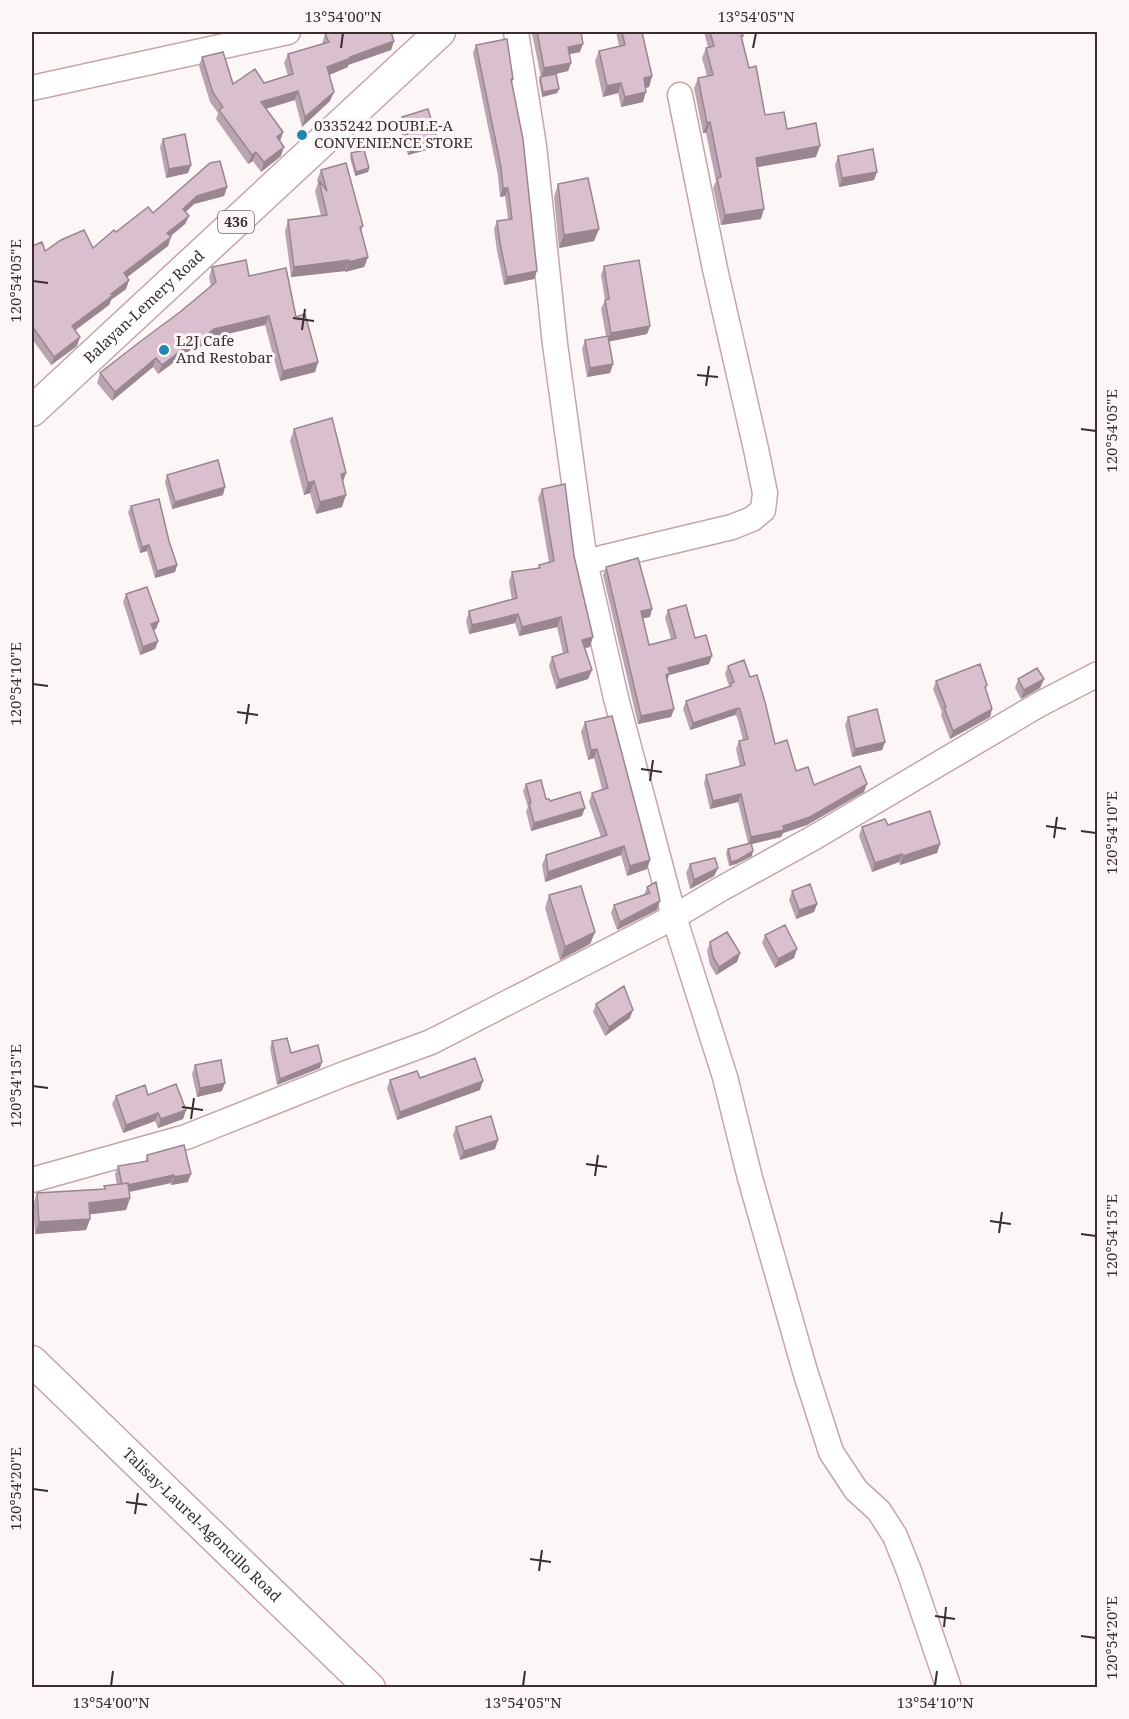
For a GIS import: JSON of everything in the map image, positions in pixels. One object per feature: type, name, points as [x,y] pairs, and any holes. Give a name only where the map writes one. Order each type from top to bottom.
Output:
[{"type":"main road","name":"Balayan-Lemery Road","points":[[32,411],[440,32]]},
{"type":"main road","name":"Talisay-Laurel-Agoncillo Road","points":[[32,1361],[370,1688]]},
{"type":"street","points":[[32,88],[288,32]]},
{"type":"street","points":[[516,32],[534,146],[555,344],[585,562],[616,698],[674,917],[725,1077],[750,1178],[831,1452],[856,1490],[879,1511],[895,1536],[949,1688]]},
{"type":"street","points":[[585,562],[732,527],[752,519],[763,510],[765,494],[761,471],[715,269],[680,95]]},
{"type":"street","points":[[32,1180],[186,1137],[431,1042],[674,917],[1040,704],[1098,674]]},
{"type":"building","points":[[331,32],[391,32],[394,41],[327,67],[334,92],[305,117],[298,91],[261,102],[283,132],[277,137],[284,147],[264,162],[256,152],[252,155],[219,110],[223,107],[213,93],[202,57],[223,52],[233,84],[255,69],[264,83],[293,74],[288,54],[329,42],[325,34]]},
{"type":"building","points":[[537,32],[581,32],[583,44],[568,47],[571,63],[544,68]]},
{"type":"building","points":[[622,32],[642,32],[652,76],[644,78],[646,92],[625,97],[621,83],[607,86],[599,51],[625,45]]},
{"type":"building","points":[[710,32],[742,32],[749,68],[756,66],[765,115],[784,112],[787,129],[816,123],[820,146],[756,158],[764,209],[725,215],[717,178],[721,177],[698,78],[713,75],[706,48],[714,46]]},
{"type":"building","points":[[507,39],[513,79],[511,79],[523,139],[537,271],[507,277],[497,221],[512,219],[508,188],[503,188],[501,167],[476,45]]},
{"type":"building","points":[[556,74],[559,89],[543,92],[540,77]]},
{"type":"building","points":[[428,109],[437,139],[411,147],[402,117]]},
{"type":"building","points":[[185,134],[191,165],[169,169],[163,139]]},
{"type":"building","points":[[873,149],[877,172],[842,178],[838,156]]},
{"type":"building","points":[[364,150],[369,168],[356,172],[351,153]]},
{"type":"building","points":[[220,161],[227,187],[197,196],[183,209],[189,216],[167,233],[171,237],[124,273],[129,280],[72,326],[80,337],[54,357],[32,326],[32,246],[42,242],[45,251],[61,240],[84,230],[93,248],[114,230],[116,232],[148,207],[153,213],[210,163]]},
{"type":"building","points":[[346,163],[363,226],[360,227],[368,257],[349,262],[349,260],[294,267],[288,220],[327,215],[319,181],[327,191],[321,170]]},
{"type":"building","points":[[588,178],[599,229],[564,235],[558,184]]},
{"type":"building","points":[[246,260],[249,276],[286,268],[296,317],[305,314],[318,362],[283,371],[269,316],[214,329],[198,342],[196,339],[162,365],[156,358],[115,392],[100,373],[216,282],[212,267]]},
{"type":"building","points":[[639,260],[650,326],[611,333],[605,300],[609,299],[604,266]]},
{"type":"building","points":[[608,336],[613,364],[590,368],[585,340]]},
{"type":"building","points":[[332,418],[346,473],[341,474],[346,495],[320,502],[314,481],[308,483],[294,429]]},
{"type":"building","points":[[218,460],[225,487],[175,502],[167,475]]},
{"type":"building","points":[[565,484],[574,556],[593,637],[582,640],[592,670],[559,680],[552,657],[568,652],[561,617],[522,627],[518,614],[472,625],[469,611],[517,598],[512,572],[540,568],[539,565],[554,561],[542,489]]},
{"type":"building","points":[[159,499],[177,565],[157,571],[149,545],[142,547],[131,506]]},
{"type":"building","points":[[638,558],[652,609],[641,611],[649,645],[676,638],[668,610],[686,605],[695,638],[706,635],[712,656],[668,668],[670,673],[666,675],[674,709],[641,716],[606,567]]},
{"type":"building","points":[[147,587],[159,621],[151,624],[158,641],[143,647],[126,594]]},
{"type":"building","points":[[744,660],[750,677],[757,675],[775,744],[787,740],[796,771],[808,767],[814,785],[860,766],[867,784],[810,817],[783,826],[784,830],[751,837],[741,794],[713,801],[706,775],[745,765],[739,741],[748,739],[740,709],[693,723],[686,701],[731,686],[734,682],[728,666]]},
{"type":"building","points":[[980,664],[992,709],[953,731],[936,681]]},
{"type":"building","points":[[1037,668],[1044,679],[1024,690],[1018,679]]},
{"type":"building","points":[[877,709],[885,742],[855,749],[848,717]]},
{"type":"building","points":[[612,716],[650,860],[630,866],[624,846],[548,872],[546,855],[607,835],[592,793],[608,788],[597,749],[591,750],[585,722]]},
{"type":"building","points":[[541,780],[546,799],[550,801],[580,792],[585,808],[534,823],[526,784]]},
{"type":"building","points":[[930,811],[940,844],[875,863],[862,827],[885,819],[888,825]]},
{"type":"building","points":[[751,843],[753,851],[731,862],[728,849]]},
{"type":"building","points":[[715,858],[718,868],[694,880],[690,864]]},
{"type":"building","points":[[656,882],[660,901],[620,922],[614,905],[650,893],[647,887]]},
{"type":"building","points":[[810,884],[817,904],[799,910],[792,891]]},
{"type":"building","points":[[581,886],[595,932],[565,947],[549,895]]},
{"type":"building","points":[[785,925],[797,949],[778,959],[765,935]]},
{"type":"building","points":[[727,932],[740,953],[719,967],[713,957],[710,942]]},
{"type":"building","points":[[624,986],[633,1010],[609,1027],[596,1004]]},
{"type":"building","points":[[287,1038],[291,1053],[318,1045],[322,1062],[280,1079],[272,1041]]},
{"type":"building","points":[[475,1058],[483,1081],[400,1112],[390,1080],[417,1071],[420,1078]]},
{"type":"building","points":[[221,1060],[225,1083],[200,1088],[195,1065]]},
{"type":"building","points":[[176,1084],[186,1110],[161,1119],[158,1113],[126,1125],[116,1096],[145,1085],[148,1095]]},
{"type":"building","points":[[491,1116],[498,1140],[464,1151],[456,1127]]},
{"type":"building","points":[[184,1145],[191,1174],[174,1177],[174,1175],[128,1185],[128,1183],[122,1184],[118,1166],[148,1161],[147,1155]]},
{"type":"building","points":[[128,1183],[130,1198],[89,1203],[90,1219],[39,1222],[37,1193],[105,1189],[104,1186]]},
{"type":"place","name":"0335242 DOUBLE-A CONVENIENCE STORE","points":[[302,135]]},
{"type":"place","name":"L2J Cafe And Restobar","points":[[164,350]]}]
